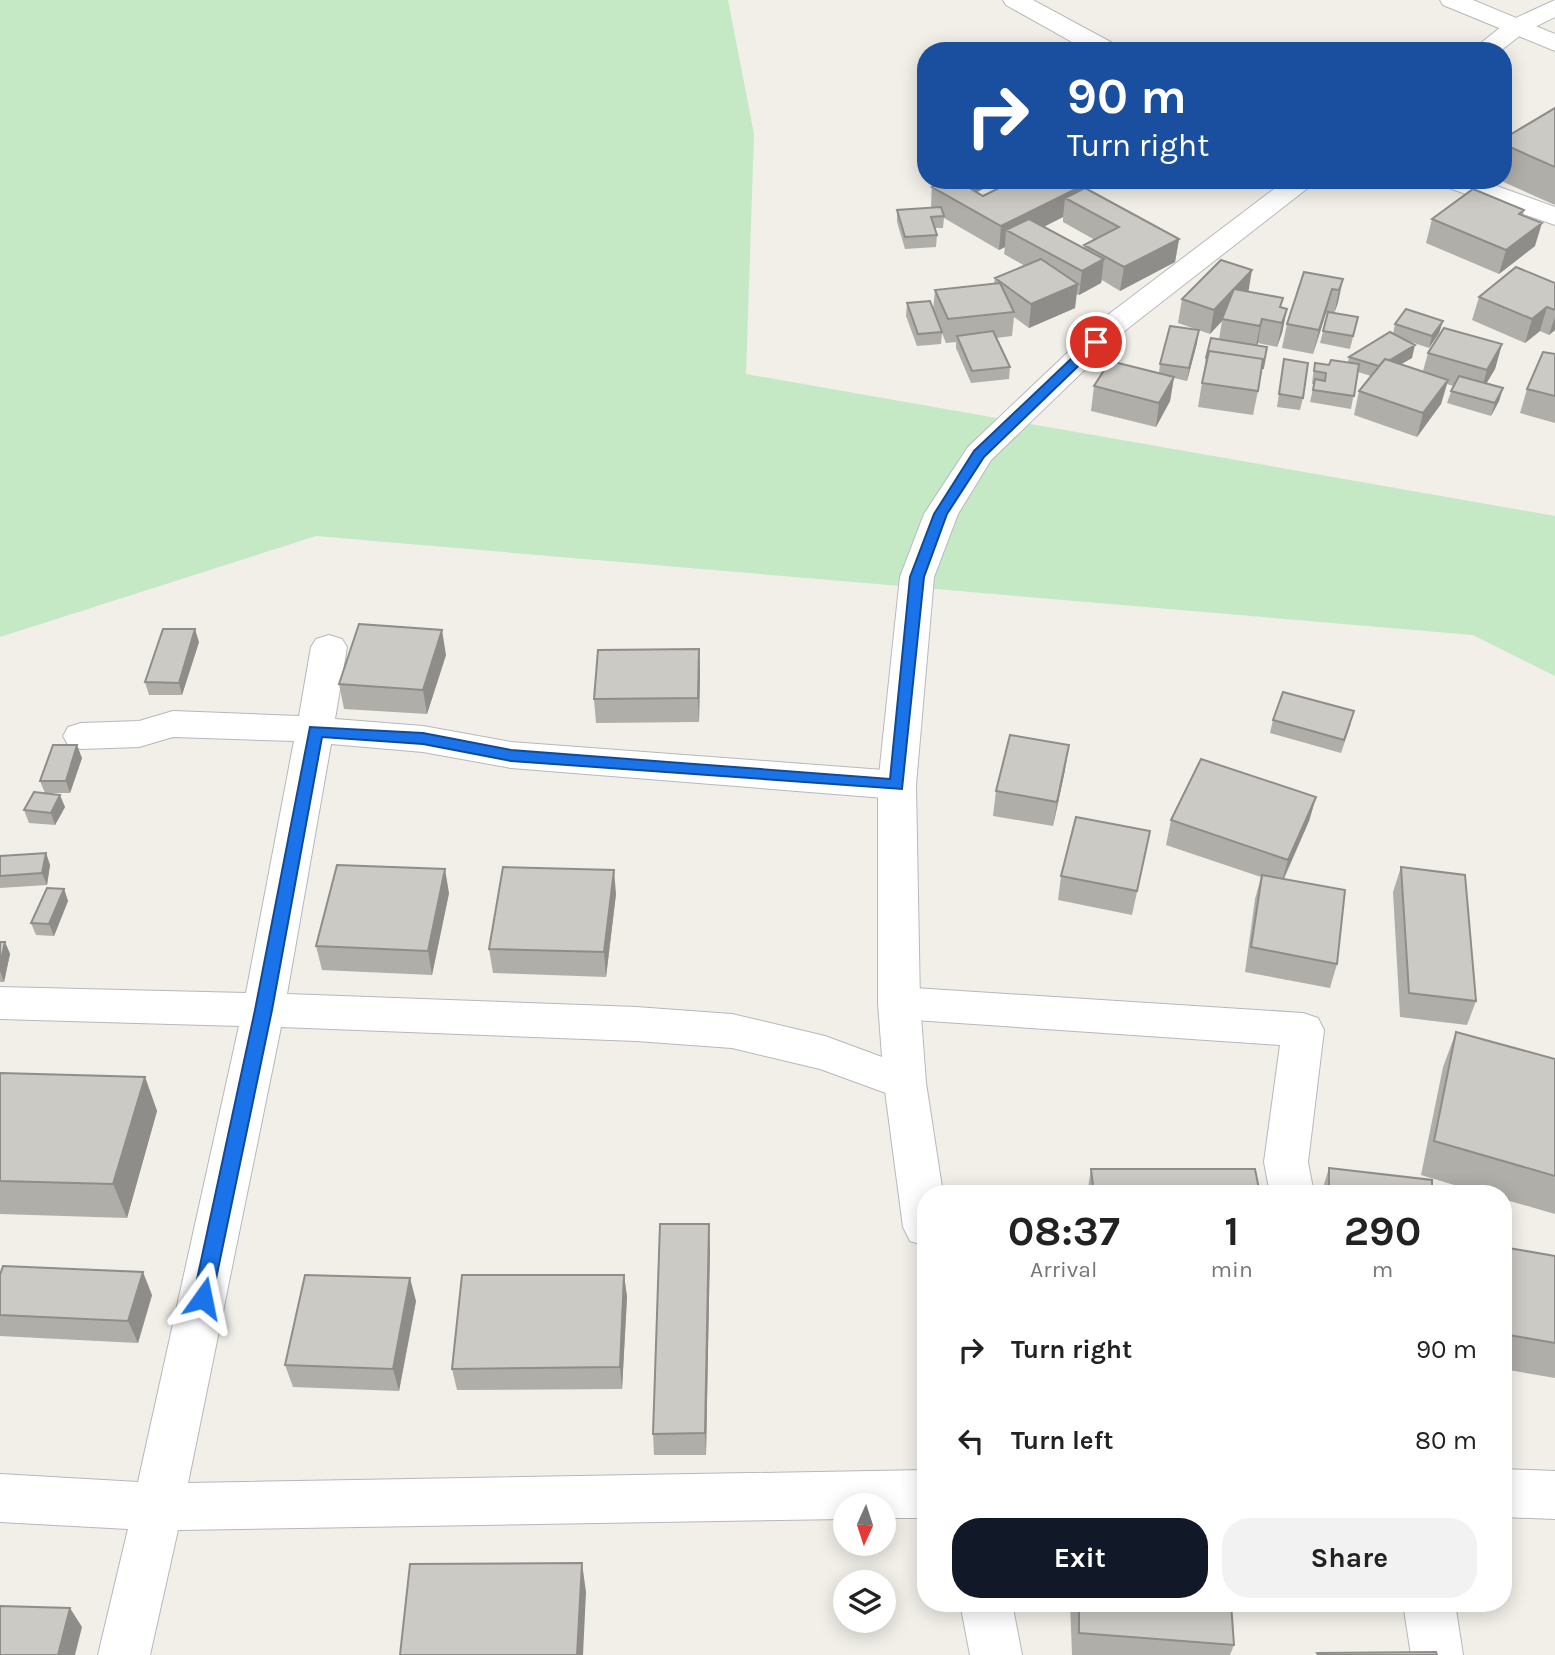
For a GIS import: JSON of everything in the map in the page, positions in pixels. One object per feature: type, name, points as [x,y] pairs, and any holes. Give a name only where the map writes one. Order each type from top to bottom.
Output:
[{"type":"street","points":[[1015,0],[1090,42]]},
{"type":"street","points":[[1452,0],[1555,43]]},
{"type":"street","points":[[1495,42],[1516,27],[1555,8]]},
{"type":"street","points":[[920,1185],[905,1083],[899,1003],[897,785],[917,577],[941,514],[979,454],[1116,323],[1292,189]]},
{"type":"street","points":[[1478,189],[1555,217]]},
{"type":"street","points":[[124,1655],[264,1010],[301,818],[329,647]]},
{"type":"street","points":[[81,737],[139,734],[173,724],[215,723],[423,739],[511,755],[897,785]]},
{"type":"street","points":[[0,1003],[636,1024],[732,1031],[825,1053],[905,1083]]},
{"type":"street","points":[[899,1003],[1303,1030],[1286,1162],[1290,1185]]},
{"type":"street","points":[[1512,1493],[1555,1495]]},
{"type":"street","points":[[0,1498],[158,1507],[917,1494]]},
{"type":"street","points":[[988,1612],[996,1655]]},
{"type":"street","points":[[1430,1612],[1437,1655]]},
{"type":"green space","points":[[0,0],[728,0],[754,134],[746,374],[1555,516],[1555,676],[1473,635],[316,536],[0,637]]},
{"type":"building","points":[[1555,108],[1555,167],[1512,148],[1512,134]]},
{"type":"building","points":[[936,189],[971,189],[983,196],[997,189],[1076,189],[1001,226]]},
{"type":"building","points":[[1087,189],[1179,239],[1124,267],[1084,245],[1119,227],[1065,198]]},
{"type":"building","points":[[1473,189],[1524,210],[1519,214],[1542,223],[1506,250],[1432,219]]},
{"type":"building","points":[[941,207],[944,216],[931,217],[937,235],[905,237],[897,210]]},
{"type":"building","points":[[1029,219],[1104,259],[1082,271],[1006,230]]},
{"type":"building","points":[[1041,259],[1078,284],[1031,304],[995,278]]},
{"type":"building","points":[[1221,260],[1252,270],[1214,310],[1182,299]]},
{"type":"building","points":[[1516,267],[1555,283],[1555,310],[1547,307],[1532,319],[1479,297]]},
{"type":"building","points":[[1304,272],[1343,279],[1339,290],[1332,289],[1319,330],[1287,324]]},
{"type":"building","points":[[1000,283],[1014,312],[948,319],[935,290]]},
{"type":"building","points":[[1234,289],[1283,298],[1280,307],[1287,309],[1282,323],[1262,319],[1260,326],[1222,319]]},
{"type":"building","points":[[930,301],[942,332],[918,334],[907,303]]},
{"type":"building","points":[[1406,309],[1443,321],[1432,336],[1395,324]]},
{"type":"building","points":[[1328,312],[1358,317],[1353,336],[1323,331]]},
{"type":"building","points":[[1170,326],[1199,330],[1189,368],[1160,364]]},
{"type":"building","points":[[1444,328],[1502,344],[1487,370],[1428,353]]},
{"type":"building","points":[[993,331],[1010,367],[972,371],[957,336]]},
{"type":"building","points":[[1390,332],[1415,345],[1390,360],[1385,359],[1379,366],[1349,357]]},
{"type":"building","points":[[1211,338],[1267,347],[1263,368],[1263,359],[1209,351],[1207,359]]},
{"type":"building","points":[[1209,351],[1263,359],[1258,391],[1202,383]]},
{"type":"building","points":[[1543,352],[1555,354],[1555,396],[1527,389]]},
{"type":"building","points":[[1284,359],[1308,363],[1303,398],[1279,394]]},
{"type":"building","points":[[1385,359],[1448,380],[1423,413],[1359,391]]},
{"type":"building","points":[[1331,360],[1359,364],[1354,396],[1313,390],[1315,379],[1325,381],[1326,373],[1314,371],[1315,363],[1329,365]]},
{"type":"building","points":[[1110,361],[1174,377],[1159,403],[1094,386]]},
{"type":"building","points":[[1459,376],[1503,388],[1495,403],[1451,391]]},
{"type":"building","points":[[359,624],[442,630],[423,690],[339,684]]},
{"type":"building","points":[[163,629],[195,629],[179,683],[145,682]]},
{"type":"building","points":[[699,649],[698,698],[594,699],[598,650]]},
{"type":"building","points":[[1283,692],[1354,711],[1344,740],[1273,720]]},
{"type":"building","points":[[1010,735],[1069,745],[1057,802],[996,791]]},
{"type":"building","points":[[53,745],[77,745],[66,781],[40,781]]},
{"type":"building","points":[[1201,759],[1316,797],[1288,860],[1171,820]]},
{"type":"building","points":[[34,792],[60,795],[51,813],[24,810]]},
{"type":"building","points":[[1076,817],[1150,831],[1137,891],[1061,876]]},
{"type":"building","points":[[46,853],[42,873],[0,876],[0,856]]},
{"type":"building","points":[[337,865],[445,869],[428,951],[316,946]]},
{"type":"building","points":[[503,867],[614,870],[604,952],[489,949]]},
{"type":"building","points":[[1401,867],[1465,875],[1476,1001],[1409,993]]},
{"type":"building","points":[[1262,875],[1345,890],[1337,964],[1251,947]]},
{"type":"building","points":[[47,888],[64,889],[49,924],[31,923]]},
{"type":"building","points":[[0,942],[5,942],[0,965]]},
{"type":"building","points":[[1456,1032],[1555,1059],[1555,1176],[1434,1141]]},
{"type":"building","points":[[0,1073],[145,1077],[113,1184],[0,1181]]},
{"type":"building","points":[[1329,1168],[1432,1180],[1432,1185],[1329,1185]]},
{"type":"building","points":[[1091,1169],[1255,1169],[1258,1185],[1093,1185]]},
{"type":"building","points":[[660,1224],[709,1224],[705,1433],[653,1434]]},
{"type":"building","points":[[1512,1249],[1555,1256],[1555,1343],[1512,1336]]},
{"type":"building","points":[[3,1266],[143,1272],[128,1321],[0,1315],[0,1275]]},
{"type":"building","points":[[305,1275],[410,1278],[393,1369],[285,1365]]},
{"type":"building","points":[[462,1275],[624,1275],[620,1367],[452,1369]]},
{"type":"building","points":[[582,1563],[577,1655],[400,1655],[410,1564]]},
{"type":"building","points":[[0,1606],[70,1608],[58,1655],[0,1655]]},
{"type":"building","points":[[1079,1612],[1232,1612],[1234,1645],[1079,1633]]},
{"type":"building","points":[[1436,1652],[1437,1655],[1317,1653]]},
{"type":"route","points":[[203,1298],[264,1010],[315,731],[423,739],[511,755],[897,785],[917,577],[941,514],[979,454],[1096,342]]}]
